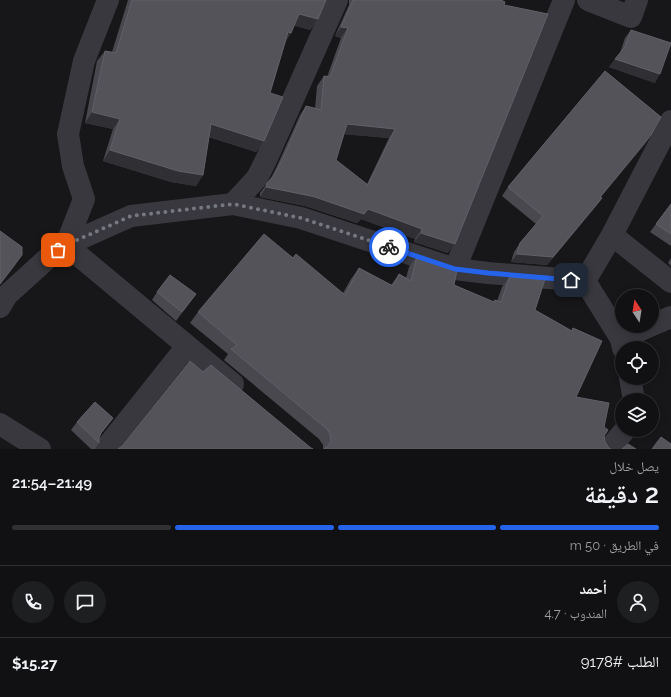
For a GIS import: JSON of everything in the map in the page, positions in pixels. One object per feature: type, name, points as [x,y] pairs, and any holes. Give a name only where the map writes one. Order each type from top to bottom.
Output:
[{"type":"street","points":[[66,245],[84,199],[73,166],[68,134],[84,61],[108,0]]},
{"type":"street","points":[[233,204],[257,178],[337,0]]},
{"type":"street","points":[[455,269],[564,0]]},
{"type":"street","points":[[588,0],[631,17],[637,0]]},
{"type":"street","points":[[585,281],[612,235],[671,121]]},
{"type":"street","points":[[0,307],[7,295],[50,256],[66,245],[131,216],[233,204],[301,218],[455,269],[585,281]]},
{"type":"street","points":[[612,235],[671,282]]},
{"type":"street","points":[[66,245],[246,395]]},
{"type":"street","points":[[585,281],[621,341]]},
{"type":"street","points":[[659,322],[671,316]]},
{"type":"street","points":[[625,341],[639,333]]},
{"type":"street","points":[[105,449],[187,346]]},
{"type":"street","points":[[0,424],[40,449]]},
{"type":"street","points":[[609,449],[619,437]]},
{"type":"building","points":[[132,0],[326,0],[318,19],[299,14],[291,33],[288,32],[270,93],[283,97],[264,141],[211,124],[203,175],[178,171],[110,150],[120,119],[92,112],[105,51],[116,53]]},
{"type":"building","points":[[353,0],[501,0],[505,2],[504,5],[548,14],[455,244],[421,233],[422,229],[368,209],[364,214],[312,196],[266,187],[267,183],[275,174],[284,156],[306,106],[321,110],[324,76],[330,77],[348,28],[341,27]],"holes":[[[347,124],[395,129],[368,185],[336,160]]]},
{"type":"building","points":[[631,30],[671,43],[660,74],[615,59],[625,47]]},
{"type":"building","points":[[605,71],[661,117],[651,135],[600,197],[602,198],[553,257],[517,254],[520,243],[543,216],[508,187]]},
{"type":"building","points":[[671,204],[671,234],[656,224]]},
{"type":"building","points":[[0,231],[22,247],[22,255],[0,284]]},
{"type":"building","points":[[264,234],[293,258],[296,254],[345,295],[359,268],[393,286],[399,274],[411,281],[417,256],[457,270],[454,285],[494,302],[495,300],[501,302],[510,276],[545,279],[535,310],[572,331],[573,328],[602,341],[576,397],[609,403],[604,427],[608,430],[604,436],[605,442],[611,449],[324,449],[331,441],[330,434],[327,429],[231,349],[237,345],[198,312]]},
{"type":"building","points":[[170,275],[196,294],[182,312],[157,292]]},
{"type":"building","points":[[190,361],[203,372],[211,365],[313,449],[118,449]]},
{"type":"building","points":[[95,402],[113,418],[101,433],[99,443],[77,422]]},
{"type":"building","points":[[661,437],[671,444],[671,449],[652,449]]},
{"type":"building","points":[[628,444],[636,449],[622,449]]},
{"type":"way so far","points":[[58,250],[131,216],[233,204],[301,218],[389,247]]},
{"type":"route","points":[[389,247],[455,269],[571,280]]}]
